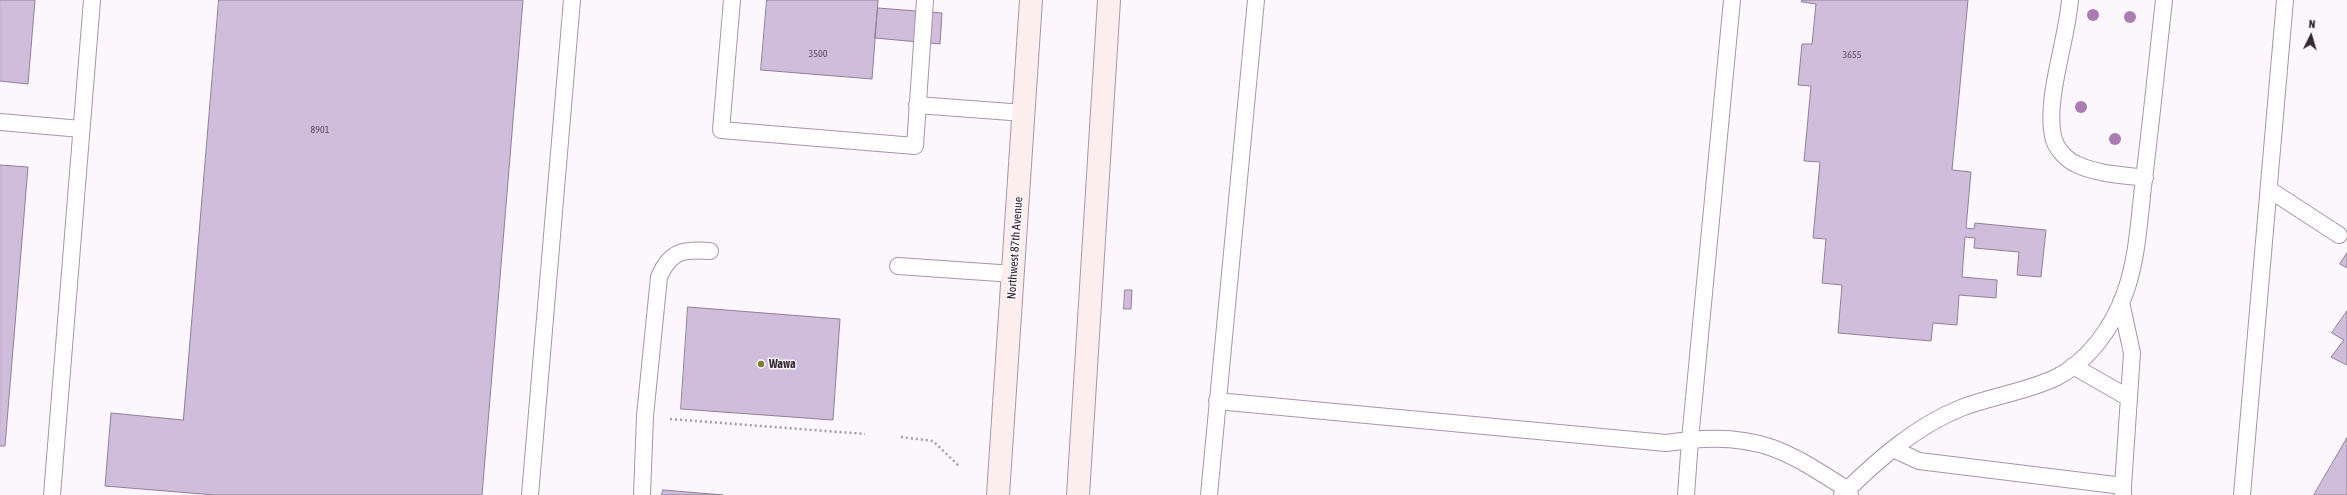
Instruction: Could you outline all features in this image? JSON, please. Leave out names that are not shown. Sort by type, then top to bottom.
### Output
[{"type":"main road","name":"Northwest 87th Avenue","points":[[998,495],[1014,274],[1031,0]]},
{"type":"main road","points":[[1078,495],[1109,0]]},
{"type":"lane","points":[[52,495],[92,0]]},
{"type":"lane","points":[[530,495],[572,0]]},
{"type":"lane","points":[[732,0],[721,130],[915,146],[925,0]]},
{"type":"lane","points":[[1209,495],[1256,0]]},
{"type":"lane","points":[[1686,495],[1732,0]]},
{"type":"lane","points":[[2070,0],[2052,105],[2053,136],[2057,147],[2075,164],[2108,173],[2144,178]]},
{"type":"lane","points":[[1217,401],[1666,443],[1720,437],[1749,441],[1782,450],[1799,458],[1845,494],[1893,449],[1918,431],[1950,413],[1984,400],[2040,384],[2073,366],[2099,341],[2121,302],[2134,256],[2164,0]]},
{"type":"lane","points":[[2242,495],[2270,190],[2285,0]]},
{"type":"lane","points":[[918,106],[1024,113]]},
{"type":"lane","points":[[0,122],[81,129]]},
{"type":"lane","points":[[2270,190],[2339,235]]},
{"type":"lane","points":[[642,495],[645,467],[645,416],[659,277],[665,264],[672,256],[682,252],[710,251]]},
{"type":"lane","points":[[898,266],[1014,274]]},
{"type":"lane","points":[[1893,449],[1919,461],[2123,491],[2132,353],[2121,302]]},
{"type":"lane","points":[[2073,366],[2129,398]]},
{"type":"path","points":[[680,420],[865,434]]},
{"type":"path","points":[[901,437],[933,441],[960,467]]},
{"type":"building","points":[[0,0],[35,0],[28,84],[0,81]]},
{"type":"building","points":[[219,0],[523,0],[482,495],[215,495],[105,486],[111,413],[183,420]]},
{"type":"building","points":[[767,0],[878,0],[872,79],[761,70]]},
{"type":"building","points":[[1802,0],[1968,0],[1952,170],[1971,172],[1966,228],[1974,229],[1975,223],[2046,230],[2041,277],[2017,275],[2019,252],[1974,248],[1975,238],[1965,237],[1962,277],[1997,280],[1996,298],[1959,295],[1957,325],[1933,323],[1931,341],[1838,333],[1842,285],[1822,283],[1826,239],[1813,238],[1820,162],[1804,161],[1811,86],[1798,85],[1802,44],[1812,44],[1816,4],[1802,2]]},
{"type":"building","points":[[878,8],[942,13],[940,44],[875,38]]},
{"type":"building","points":[[0,165],[28,167],[5,446],[0,446]]},
{"type":"building","points":[[2347,253],[2347,268],[2340,264]]},
{"type":"building","points":[[1125,290],[1132,290],[1131,309],[1124,309]]},
{"type":"building","name":"Wawa","points":[[688,307],[840,319],[833,420],[681,409]]},
{"type":"building","points":[[2347,311],[2347,365],[2331,357],[2344,340],[2332,333]]},
{"type":"building","points":[[2347,438],[2347,495],[2314,495]]},
{"type":"building","points":[[663,490],[723,495],[662,495]]},
{"type":"place","name":"Wawa","points":[[761,364]]}]
